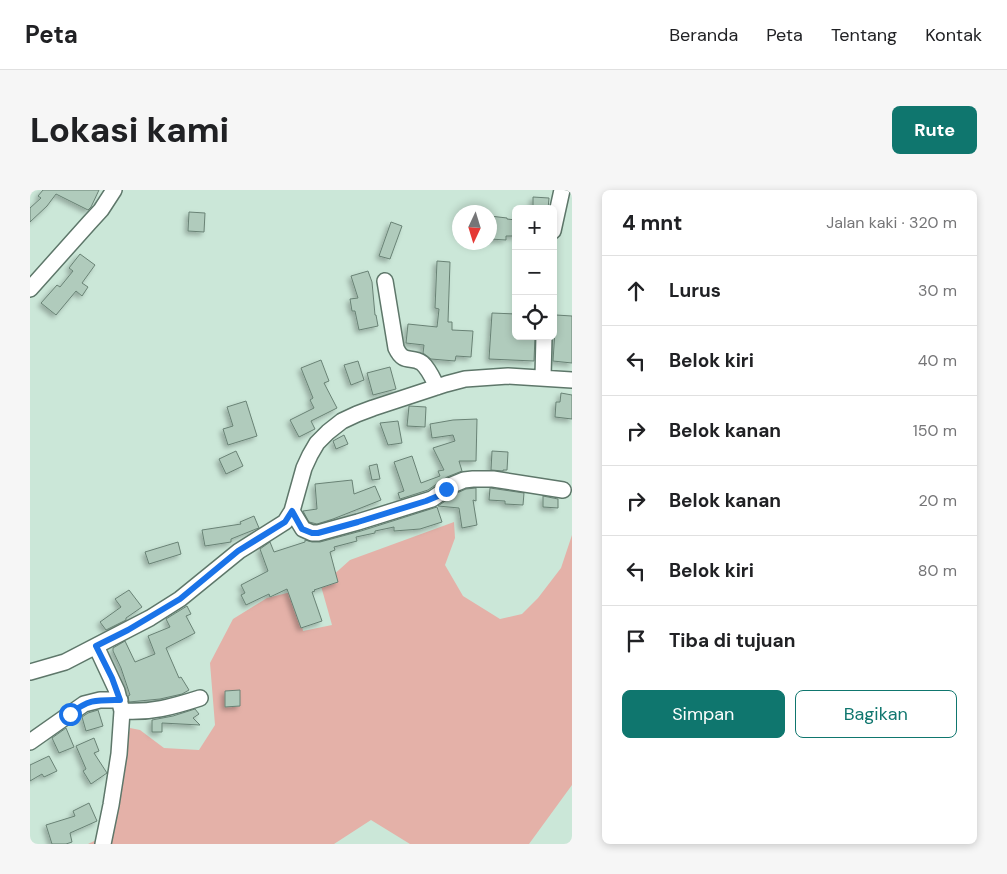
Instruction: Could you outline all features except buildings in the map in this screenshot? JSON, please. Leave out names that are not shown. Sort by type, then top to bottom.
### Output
[{"type":"street","points":[[30,289],[90,223],[114,190]]},
{"type":"street","points":[[557,213],[562,190]]},
{"type":"street","points":[[384,281],[396,348],[399,355],[405,359],[421,362],[437,387]]},
{"type":"street","points":[[543,377],[544,340]]},
{"type":"street","points":[[30,672],[65,662],[128,630],[180,599],[238,551],[285,522],[292,511],[304,468],[310,455],[317,443],[342,421],[356,414],[465,379],[508,376],[572,380]]},
{"type":"street","points":[[292,511],[302,529],[318,533],[435,498],[457,482],[473,479],[493,479],[563,490]]},
{"type":"street","points":[[96,646],[112,678],[121,706],[122,728],[111,805],[103,844]]},
{"type":"street","points":[[30,742],[84,704],[100,700],[136,712],[177,706],[200,698]]},
{"type":"shaded area","points":[[454,522],[455,538],[445,565],[463,596],[500,619],[522,614],[538,598],[561,568],[572,535],[572,785],[529,844],[410,844],[371,820],[334,844],[88,844],[113,832],[130,728],[140,730],[164,748],[199,750],[215,725],[210,663],[233,619],[267,598],[295,591],[303,631],[332,625],[321,586],[350,560]]},
{"type":"route","points":[[70,714],[88,702],[120,700],[112,678],[96,646],[128,630],[180,599],[238,551],[285,522],[292,511],[302,529],[318,533],[432,499],[446,489]]}]
